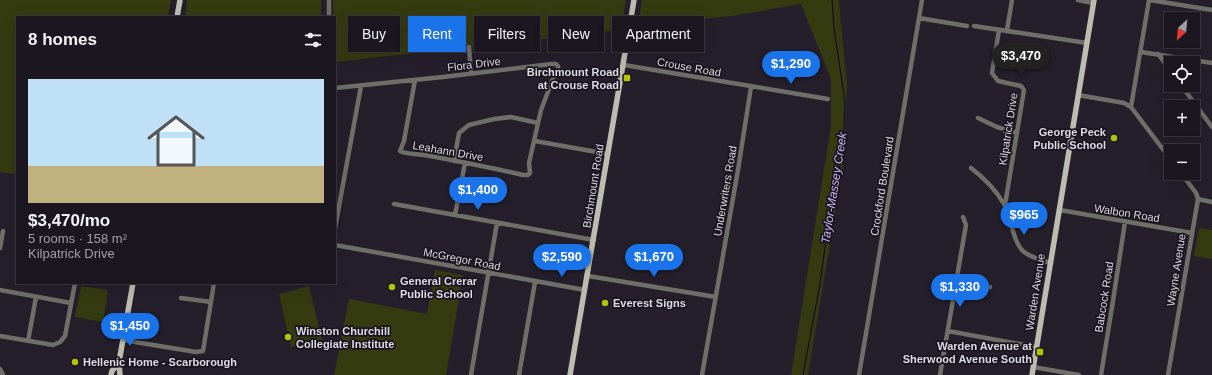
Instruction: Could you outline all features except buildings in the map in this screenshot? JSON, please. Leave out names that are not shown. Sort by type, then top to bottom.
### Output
[{"type":"main road","points":[[177,16],[180,0]]},
{"type":"main road","name":"Birchmount Road","points":[[570,375],[634,0]]},
{"type":"main road","name":"Warden Avenue","points":[[1032,375],[1094,1]]},
{"type":"main road","points":[[120,375],[119,362],[133,284]]},
{"type":"main road","points":[[111,375],[112,371],[119,362]]},
{"type":"street","points":[[329,0],[329,16]]},
{"type":"street","name":"Crockford Boulevard","points":[[859,375],[922,0]]},
{"type":"street","points":[[1008,30],[1012,0]]},
{"type":"street","points":[[1078,0],[1094,1]]},
{"type":"street","points":[[1131,107],[1150,0],[1212,10]]},
{"type":"street","points":[[919,18],[966,26]]},
{"type":"street","points":[[974,26],[1087,43]]},
{"type":"street","name":"Kilpatrick Drive","points":[[999,30],[992,73],[998,81],[1021,86],[1024,90],[1005,205]]},
{"type":"street","points":[[469,47],[471,73]]},
{"type":"street","points":[[1141,52],[1212,63]]},
{"type":"street","points":[[1158,54],[1164,62]]},
{"type":"street","name":"Flora Drive","points":[[336,88],[556,64],[558,66],[558,72],[554,76],[546,95],[535,140]]},
{"type":"street","name":"Crouse Road","points":[[624,65],[751,87]]},
{"type":"street","name":"Leahann Drive","points":[[415,80],[404,140],[400,150],[404,154],[412,153],[528,175],[530,171],[529,163],[535,140]]},
{"type":"street","points":[[336,223],[361,86]]},
{"type":"street","points":[[751,87],[828,99]]},
{"type":"street","name":"Underwriters Road","points":[[702,375],[751,87]]},
{"type":"street","points":[[1186,92],[1212,127]]},
{"type":"street","points":[[1078,95],[1124,103],[1131,107],[1164,151]]},
{"type":"street","points":[[454,161],[459,133],[469,125],[494,118],[511,118],[538,123]]},
{"type":"street","points":[[978,118],[997,127],[1017,132]]},
{"type":"street","points":[[535,140],[608,154]]},
{"type":"street","points":[[455,215],[465,163]]},
{"type":"street","points":[[971,168],[987,182],[1005,205],[1017,241],[1023,251],[1050,263]]},
{"type":"street","points":[[1186,180],[1196,193],[1198,199],[1212,202]]},
{"type":"street","name":"Wayne Avenue","points":[[1168,375],[1198,199]]},
{"type":"street","points":[[394,204],[594,240]]},
{"type":"street","name":"Walbon Road","points":[[1060,210],[1192,233]]},
{"type":"street","points":[[940,375],[966,225],[963,217]]},
{"type":"street","name":"Babcock Road","points":[[1101,375],[1124,222]]},
{"type":"street","points":[[471,375],[497,223]]},
{"type":"street","points":[[0,246],[3,232]]},
{"type":"street","name":"McGregor Road","points":[[336,244],[585,290]]},
{"type":"street","points":[[588,276],[716,297]]},
{"type":"street","points":[[956,281],[990,287]]},
{"type":"street","points":[[519,375],[536,282]]},
{"type":"street","points":[[0,336],[53,345],[60,342],[66,332],[75,284]]},
{"type":"street","points":[[123,340],[201,352],[204,345],[214,284]]},
{"type":"street","points":[[0,290],[71,303]]},
{"type":"street","points":[[28,341],[36,297]]},
{"type":"street","points":[[181,298],[211,302]]},
{"type":"street","points":[[948,331],[1036,347]]},
{"type":"street","points":[[1033,367],[1079,375]]},
{"type":"street","points":[[0,369],[3,375]]},
{"type":"green space","points":[[0,0],[171,0],[168,16],[16,16],[16,172],[12,174],[0,172]]},
{"type":"green space","points":[[187,0],[321,0],[321,16],[185,16]]},
{"type":"green space","points":[[333,0],[626,0],[623,16],[612,16],[612,31],[604,32],[604,16],[548,16],[548,38],[540,39],[540,16],[474,16],[474,46],[466,47],[466,16],[408,16],[408,52],[424,52],[336,62],[336,16],[333,16]]},
{"type":"green space","points":[[642,0],[839,0],[847,85],[843,166],[808,375],[791,375],[831,126],[831,79],[801,4],[732,16],[704,19],[704,16],[639,16]]},
{"type":"green space","points":[[1199,228],[1212,230],[1212,259],[1194,256]]},
{"type":"green space","points":[[435,270],[463,275],[446,375],[334,375],[349,299],[427,314]]},
{"type":"green space","points":[[81,286],[108,290],[103,322],[75,317]]},
{"type":"green space","points":[[309,286],[322,340],[291,347],[279,294]]},
{"type":"waterway","name":"Taylor-Massey Creek","points":[[803,375],[843,148],[845,102],[834,28],[832,0]]},
{"type":"place","name":"Birchmount Road at Crouse Road","points":[[627,78]]},
{"type":"place","name":"George Peck Public School","points":[[1114,138]]},
{"type":"place","name":"General Crerar Public School","points":[[392,287]]},
{"type":"place","name":"Everest Signs","points":[[605,303]]},
{"type":"place","name":"Winston Churchill Collegiate Institute","points":[[288,337]]},
{"type":"place","name":"Warden Avenue at Sherwood Avenue South","points":[[1040,352]]},
{"type":"place","name":"Hellenic Home - Scarborough","points":[[75,362]]}]
